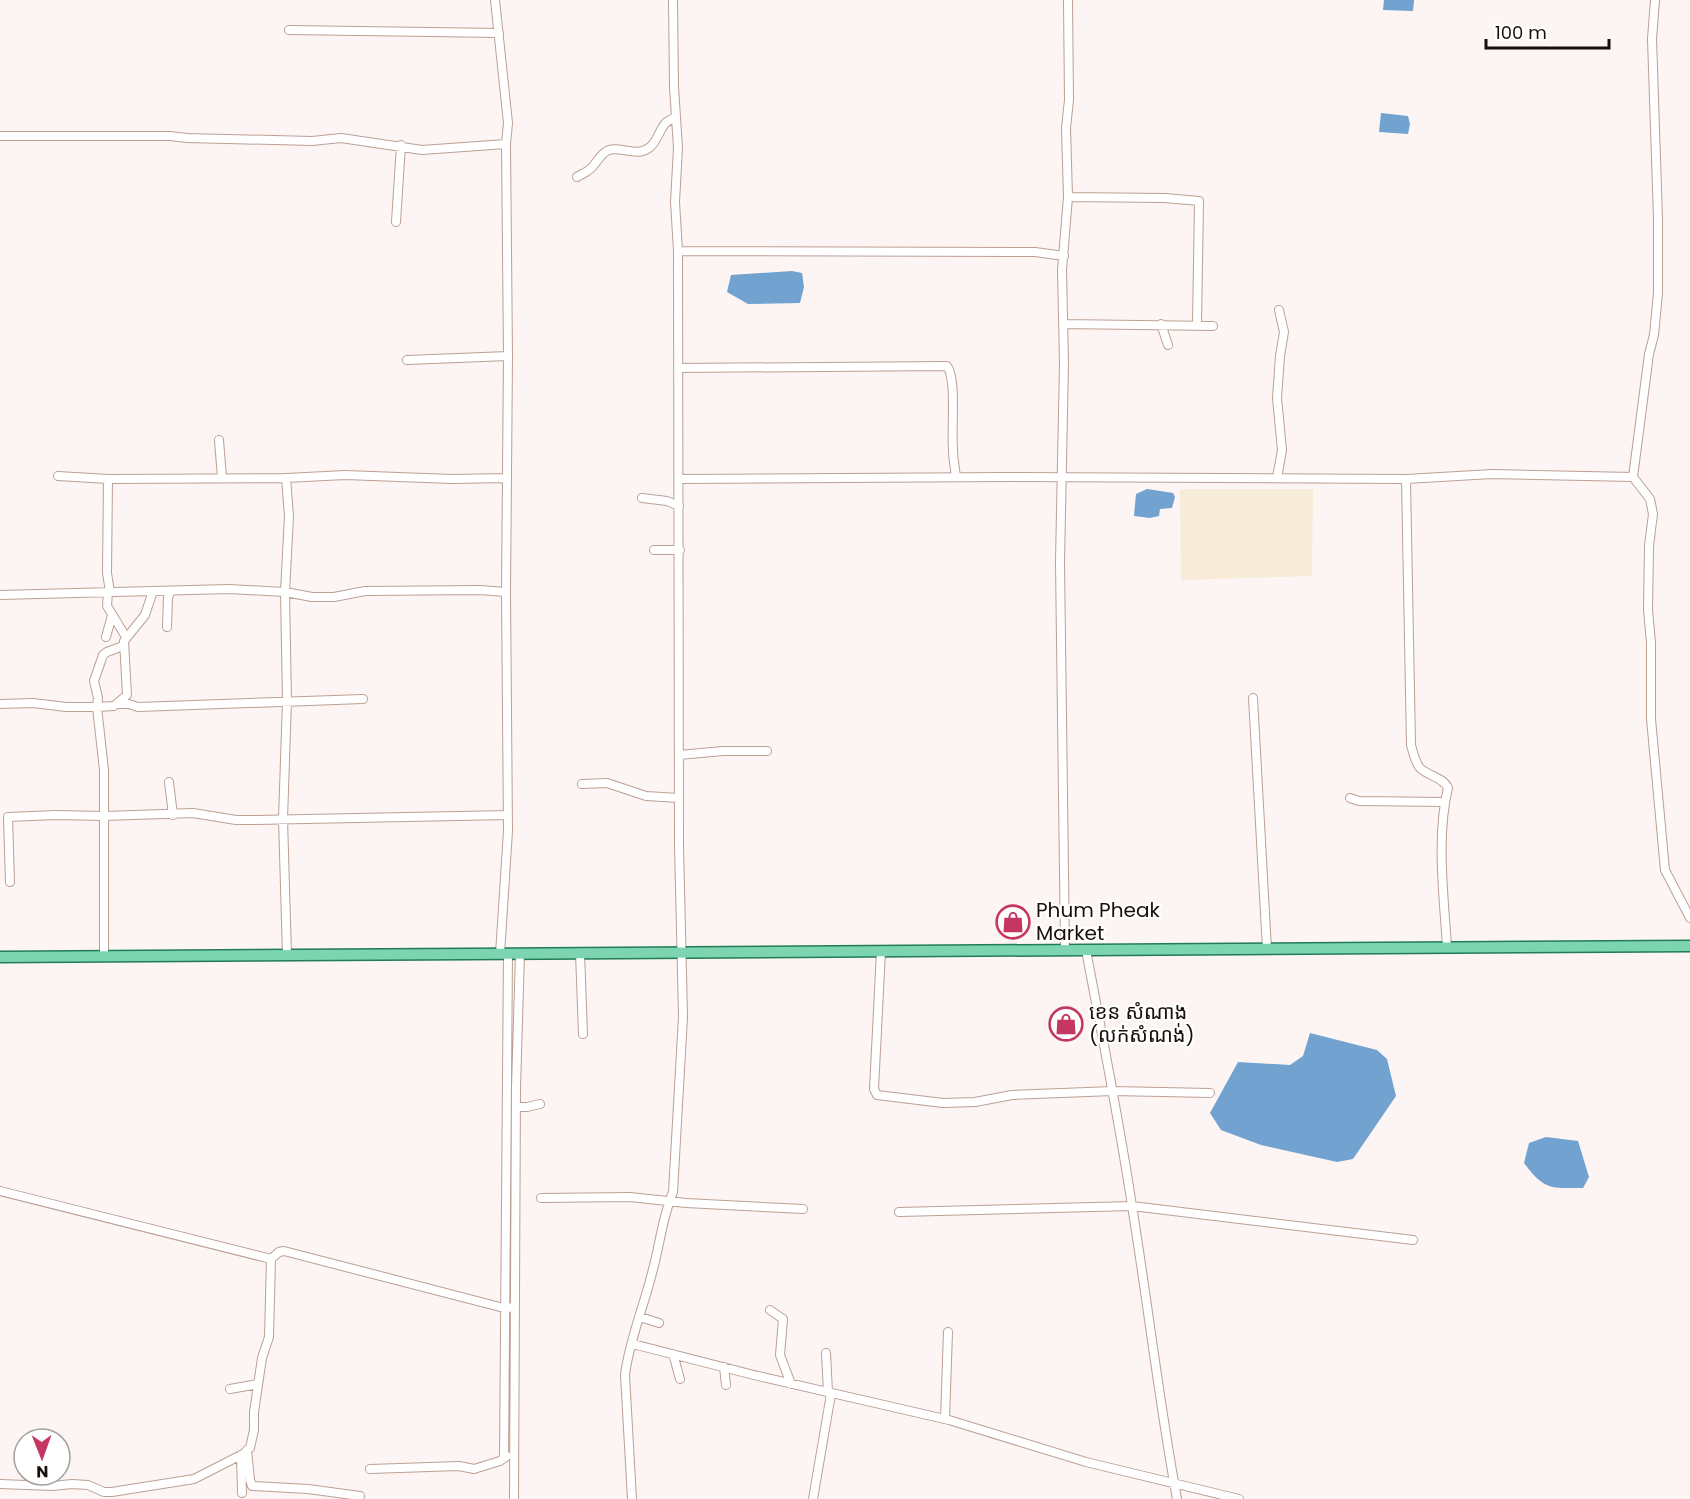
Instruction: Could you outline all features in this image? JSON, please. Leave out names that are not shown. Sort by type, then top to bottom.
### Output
[{"type":"main road","points":[[0,957],[1690,946]]},
{"type":"street","points":[[495,0],[508,123],[506,144],[508,815],[504,953],[509,1456],[514,1499]]},
{"type":"street","points":[[632,1499],[625,1387],[627,1360],[654,1268],[675,1178],[678,1078],[683,1017],[679,798],[678,251],[675,202],[678,148],[674,87],[673,0]]},
{"type":"street","points":[[1065,950],[1060,562],[1062,270],[1068,197],[1066,128],[1069,100],[1068,0]]},
{"type":"street","points":[[1655,0],[1652,39],[1658,293],[1633,477],[1650,499],[1653,514],[1649,546],[1648,610],[1651,643],[1651,719],[1665,870],[1690,918]]},
{"type":"street","points":[[289,30],[499,33]]},
{"type":"street","points":[[577,177],[589,170],[610,149],[645,151],[651,147],[664,122],[676,118]]},
{"type":"street","points":[[0,136],[170,136],[312,141],[341,138],[422,150],[506,144]]},
{"type":"street","points":[[396,222],[400,145]]},
{"type":"street","points":[[1068,197],[1165,198],[1198,201],[1197,326]]},
{"type":"street","points":[[678,251],[1035,252],[1064,256]]},
{"type":"street","points":[[1277,478],[1282,450],[1277,398],[1284,332],[1279,310]]},
{"type":"street","points":[[1063,324],[1213,326]]},
{"type":"street","points":[[1161,324],[1168,345]]},
{"type":"street","points":[[407,360],[508,356]]},
{"type":"street","points":[[678,368],[947,366],[952,387],[952,448],[956,477]]},
{"type":"street","points":[[219,440],[222,478]]},
{"type":"street","points":[[679,479],[1062,477],[1406,479],[1492,474],[1633,477]]},
{"type":"street","points":[[58,476],[108,479],[286,478],[345,475],[452,479],[507,478]]},
{"type":"street","points":[[286,478],[289,516],[285,592],[287,701],[284,819],[287,955]]},
{"type":"street","points":[[108,479],[107,573],[109,592],[107,606],[125,642],[127,668],[127,695],[118,704]]},
{"type":"street","points":[[1406,479],[1411,745],[1420,767],[1446,783],[1448,788],[1445,802],[1442,869],[1447,947]]},
{"type":"street","points":[[642,498],[667,501],[679,506]]},
{"type":"street","points":[[654,550],[680,550]]},
{"type":"street","points":[[0,595],[229,589],[285,592],[312,597],[334,597],[365,591],[480,590],[506,592]]},
{"type":"street","points":[[104,956],[104,770],[98,698],[94,681],[103,655],[125,642],[145,615],[153,591]]},
{"type":"street","points":[[166,627],[168,597],[171,591]]},
{"type":"street","points":[[106,637],[112,615]]},
{"type":"street","points":[[0,704],[33,703],[66,707],[107,707],[129,704],[138,707],[363,699]]},
{"type":"street","points":[[1252,699],[1267,948]]},
{"type":"street","points":[[679,755],[723,750],[767,751]]},
{"type":"street","points":[[169,782],[173,815]]},
{"type":"street","points":[[582,784],[607,783],[646,796],[679,798]]},
{"type":"street","points":[[1350,798],[1359,801],[1445,802]]},
{"type":"street","points":[[10,882],[4,817],[56,814],[104,816],[193,813],[236,820],[348,820],[417,816],[508,815]]},
{"type":"street","points":[[1086,950],[1113,1091],[1169,1457],[1178,1499]]},
{"type":"street","points":[[881,951],[874,1089],[877,1095],[957,1103],[1012,1095],[1113,1091],[1210,1093]]},
{"type":"street","points":[[580,953],[583,1034]]},
{"type":"street","points":[[509,1308],[520,954]]},
{"type":"street","points":[[516,1107],[540,1104]]},
{"type":"street","points":[[0,1191],[271,1259]]},
{"type":"street","points":[[541,1198],[630,1197],[803,1209]]},
{"type":"street","points":[[899,1212],[1132,1206],[1413,1240]]},
{"type":"street","points":[[0,1484],[88,1485],[104,1492],[112,1492],[152,1485],[176,1484],[195,1479],[244,1453],[252,1444],[262,1358],[269,1337],[271,1259],[279,1252],[284,1251],[509,1308]]},
{"type":"street","points":[[770,1310],[783,1319],[780,1354],[791,1384]]},
{"type":"street","points":[[640,1317],[659,1323]]},
{"type":"street","points":[[945,1419],[948,1332]]},
{"type":"street","points":[[633,1344],[830,1394],[945,1419],[1086,1462],[1239,1499]]},
{"type":"street","points":[[673,1353],[681,1379]]},
{"type":"street","points":[[813,1499],[830,1394],[826,1353]]},
{"type":"street","points":[[724,1367],[726,1385]]},
{"type":"street","points":[[230,1389],[258,1384]]},
{"type":"street","points":[[242,1493],[244,1453]]},
{"type":"street","points":[[244,1453],[252,1486],[308,1489],[360,1496]]},
{"type":"street","points":[[370,1469],[459,1466],[474,1469],[509,1456]]},
{"type":"shaded area","points":[[1180,489],[1313,489],[1312,576],[1181,580]]},
{"type":"water","points":[[1384,0],[1414,0],[1413,11],[1383,10]]},
{"type":"water","points":[[1381,113],[1408,116],[1410,124],[1408,134],[1379,132]]},
{"type":"water","points":[[792,271],[802,273],[804,287],[800,303],[748,304],[727,292],[731,275]]},
{"type":"water","points":[[1147,489],[1173,493],[1175,497],[1172,508],[1160,509],[1159,516],[1150,518],[1134,516],[1136,494]]},
{"type":"water","points":[[1310,1033],[1377,1050],[1387,1059],[1396,1096],[1353,1159],[1337,1162],[1261,1145],[1221,1130],[1210,1113],[1238,1062],[1290,1065],[1303,1056]]},
{"type":"water","points":[[1546,1137],[1578,1141],[1589,1177],[1583,1188],[1549,1186],[1538,1179],[1524,1163],[1529,1143]]},
{"type":"place","name":"Phum Pheak Market","points":[[1013,922]]},
{"type":"place","name":"ខេន សំណាង (លក់សំណង់)","points":[[1066,1024]]}]
